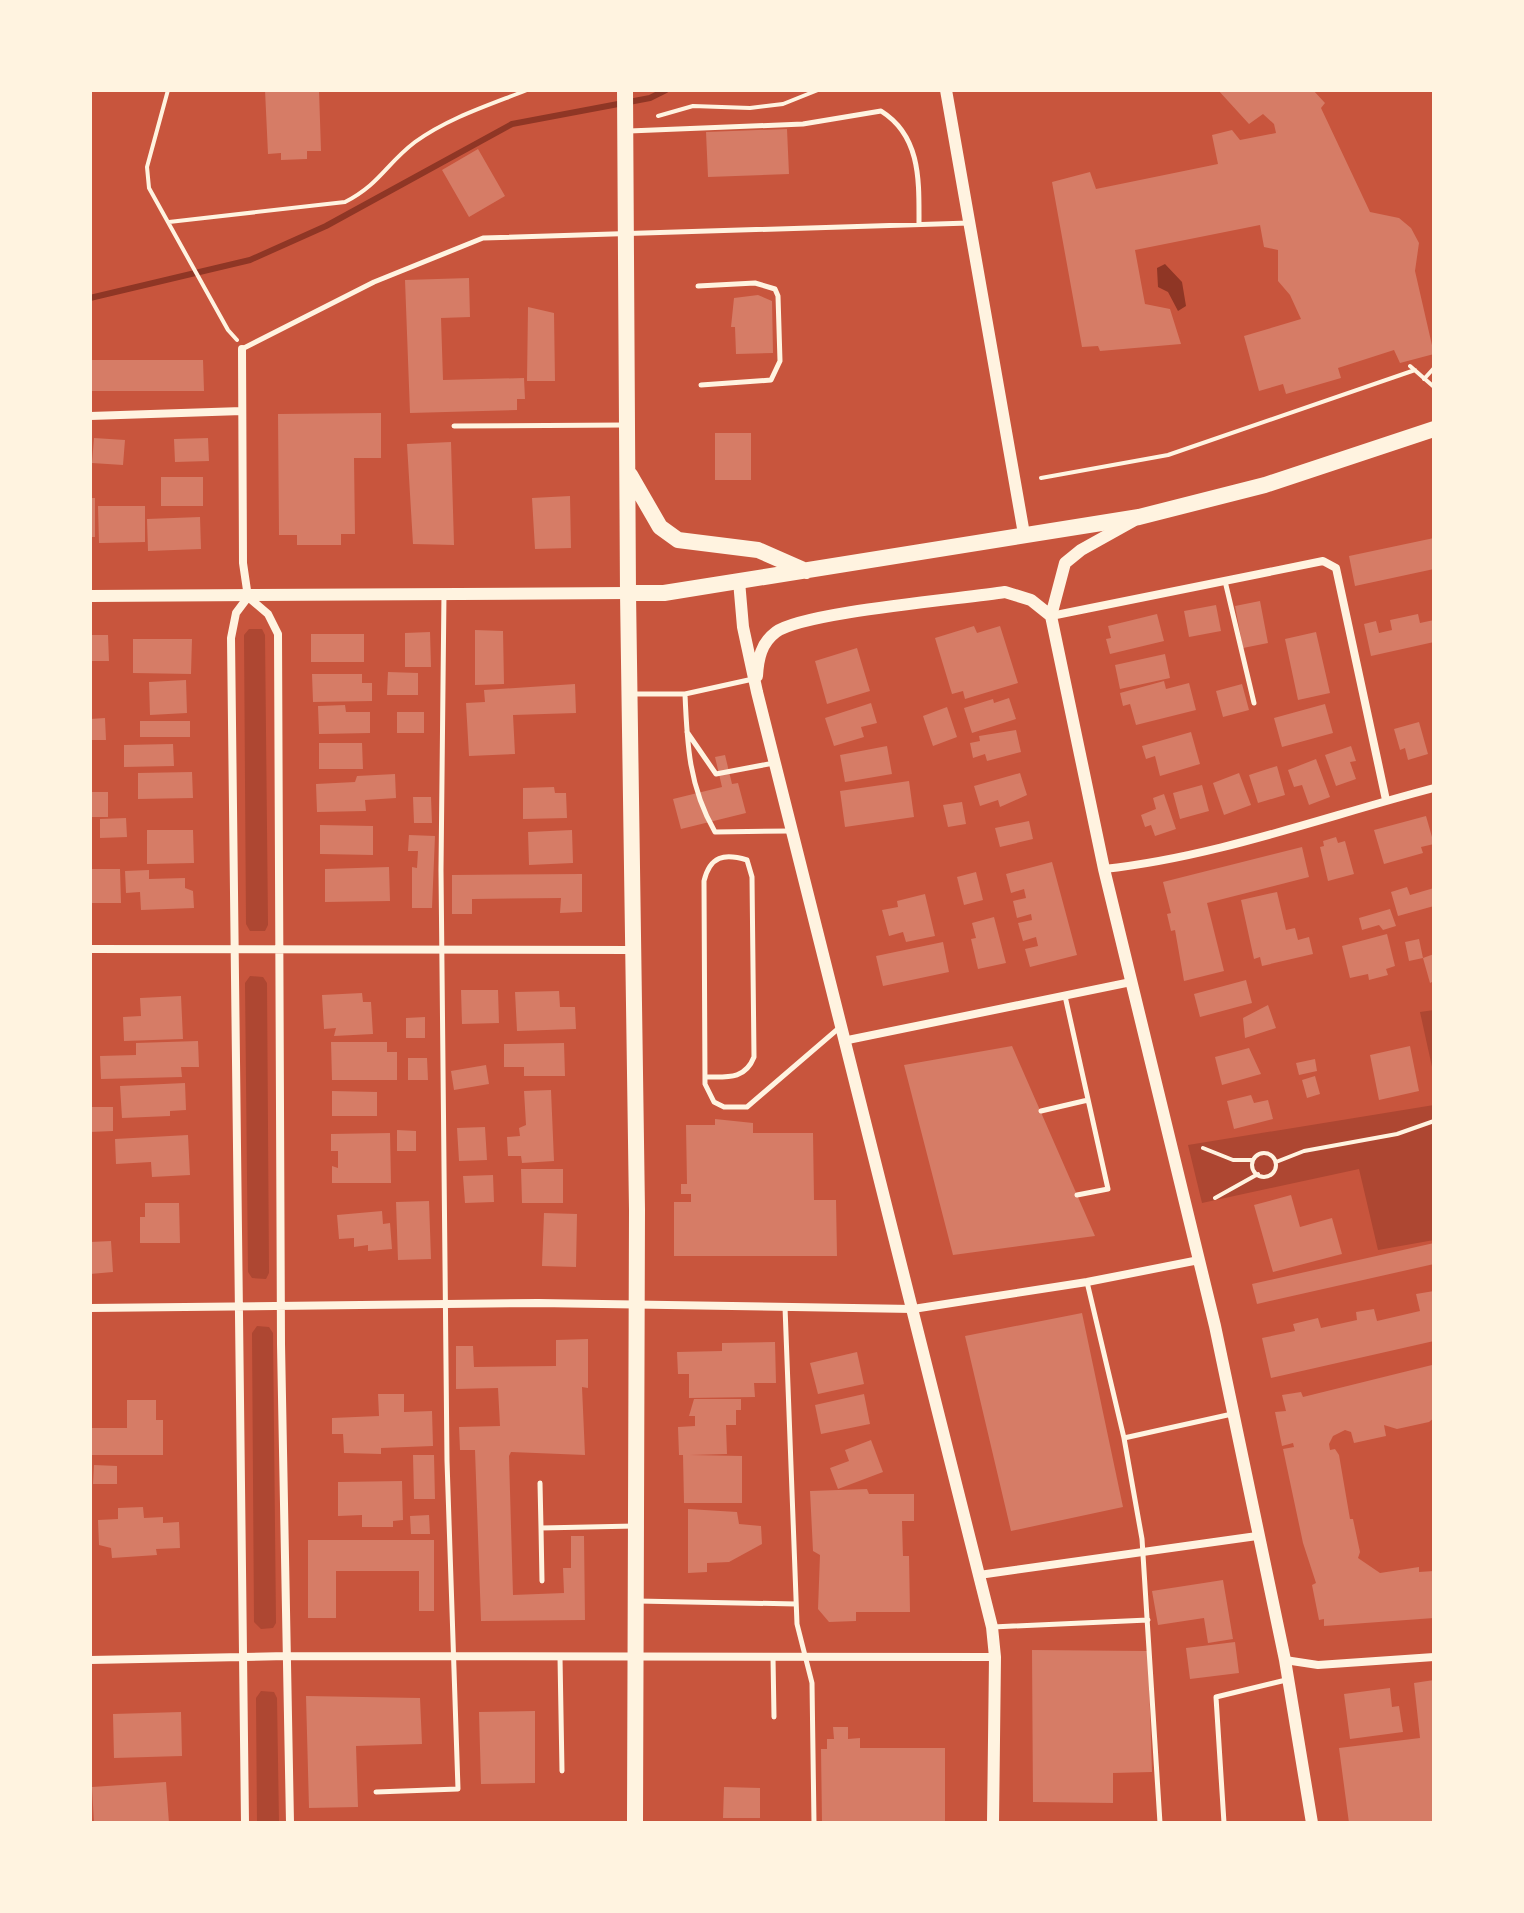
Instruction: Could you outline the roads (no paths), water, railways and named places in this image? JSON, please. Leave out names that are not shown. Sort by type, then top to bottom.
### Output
[{"type":"main road","points":[[625,90],[628,694],[637,1304],[635,1823]]},
{"type":"main road","points":[[628,593],[664,593],[808,572],[1139,517],[1265,485],[1427,431]]},
{"type":"main road","points":[[629,473],[660,527],[675,539],[687,544],[758,550],[808,572]]},
{"type":"street","points":[[946,90],[1024,534]]},
{"type":"street","points":[[242,349],[243,563],[248,597],[268,614],[278,634],[282,1306],[290,1823]]},
{"type":"street","points":[[90,416],[242,411]]},
{"type":"street","points":[[1139,517],[1081,550],[1065,563],[1051,616],[1104,869],[1233,1413],[1285,1660],[1312,1823]]},
{"type":"street","points":[[1051,616],[1323,561],[1336,568],[1386,800]]},
{"type":"street","points":[[739,581],[743,627],[755,685],[992,1627],[995,1657],[993,1823]]},
{"type":"street","points":[[755,685],[758,663],[767,641],[778,631],[802,621],[1005,592],[1031,600],[1051,616]]},
{"type":"street","points":[[90,596],[628,593]]},
{"type":"street","points":[[245,1823],[231,638],[236,613],[248,597]]},
{"type":"street","points":[[1104,869],[1136,866],[1434,788]]},
{"type":"street","points":[[90,949],[631,950]]},
{"type":"street","points":[[841,1035],[1131,982]]},
{"type":"street","points":[[90,1308],[637,1304],[913,1309],[1087,1282],[1199,1260]]},
{"type":"street","points":[[979,1575],[1257,1536]]},
{"type":"street","points":[[90,1660],[287,1656],[995,1657]]},
{"type":"street","points":[[1285,1660],[1318,1665],[1434,1657]]},
{"type":"lane","points":[[625,131],[803,124],[881,111],[903,127],[910,142],[918,168],[919,223]]},
{"type":"lane","points":[[242,349],[374,282],[483,238],[970,223]]},
{"type":"lane","points":[[698,286],[755,283],[775,289],[778,296],[780,361],[771,380],[701,385]]},
{"type":"lane","points":[[454,426],[629,425]]},
{"type":"lane","points":[[1225,581],[1254,703]]},
{"type":"lane","points":[[376,1792],[458,1789],[447,1461],[444,592]]},
{"type":"lane","points":[[628,694],[685,694],[755,685]]},
{"type":"lane","points":[[685,694],[695,794],[715,832],[791,831]]},
{"type":"lane","points":[[687,731],[716,774],[774,763]]},
{"type":"lane","points":[[705,1077],[737,1077],[749,1068],[754,1057],[752,877],[747,860],[729,854],[708,866],[704,881],[705,1077],[708,1094],[714,1102],[724,1107],[747,1107],[841,1035]]},
{"type":"lane","points":[[1065,995],[1108,1189],[1077,1195]]},
{"type":"lane","points":[[1041,1111],[1088,1100]]},
{"type":"lane","points":[[1087,1282],[1124,1438],[1144,1554],[1160,1823]]},
{"type":"lane","points":[[785,1307],[797,1624],[812,1683],[814,1823]]},
{"type":"lane","points":[[1124,1438],[1233,1413]]},
{"type":"lane","points":[[540,1483],[542,1581]]},
{"type":"lane","points":[[541,1528],[636,1526]]},
{"type":"lane","points":[[635,1601],[796,1604]]},
{"type":"lane","points":[[992,1627],[1148,1620]]},
{"type":"lane","points":[[560,1656],[562,1771]]},
{"type":"lane","points":[[773,1656],[774,1717]]},
{"type":"lane","points":[[1224,1823],[1216,1697],[1288,1680]]},
{"type":"waterway","points":[[90,298],[250,260],[326,226],[512,124],[650,98],[666,90]]}]
